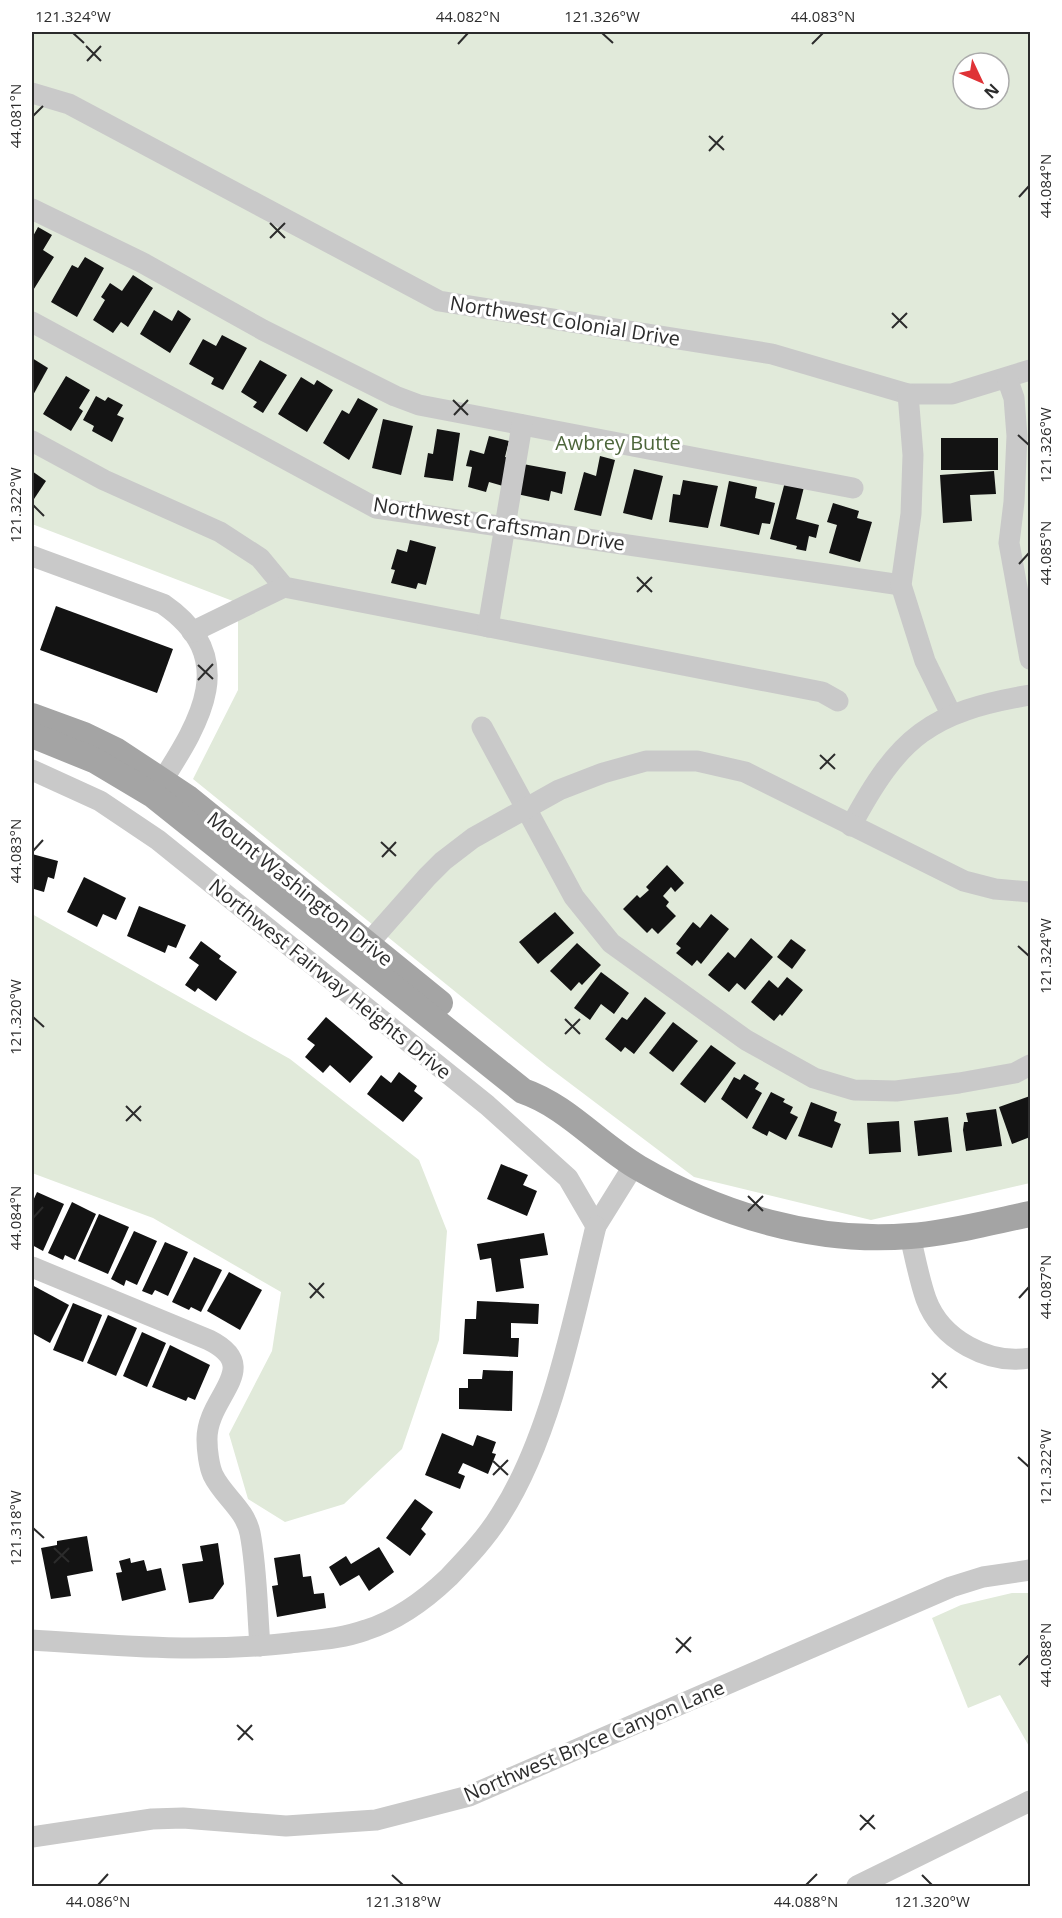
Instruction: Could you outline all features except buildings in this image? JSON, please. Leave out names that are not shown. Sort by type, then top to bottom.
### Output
[{"type":"main road","name":"Mount Washington Drive","points":[[32,716],[84,735],[117,751],[157,788],[362,951],[523,1091],[543,1098],[634,1165],[699,1200],[789,1227],[854,1237],[910,1236],[1030,1214]]},
{"type":"main road","name":"Mount Washington Drive","points":[[32,735],[157,788]]},
{"type":"street","name":"Northwest Colonial Drive","points":[[32,93],[79,109],[439,301],[772,354],[908,394],[952,394],[1030,370]]},
{"type":"street","points":[[32,209],[143,263],[263,330],[394,396],[419,405],[853,488]]},
{"type":"street","name":"Northwest Craftsman Drive","points":[[32,322],[376,508],[901,585]]},
{"type":"street","points":[[1007,378],[1014,398],[1017,436],[1014,502],[1009,543],[1030,658]]},
{"type":"street","points":[[908,394],[913,455],[912,514],[901,585],[925,661],[951,714]]},
{"type":"street","points":[[488,627],[522,425]]},
{"type":"street","points":[[32,441],[104,480],[220,532],[260,558],[284,587]]},
{"type":"street","points":[[32,556],[163,604],[177,614],[192,632],[206,662],[205,702],[195,727],[157,788]]},
{"type":"street","points":[[192,632],[284,587],[822,692],[838,701]]},
{"type":"street","points":[[851,826],[877,779],[916,735],[951,714],[992,702],[1030,695]]},
{"type":"street","points":[[482,727],[574,897],[611,943],[746,1040],[814,1078],[854,1089],[896,1091],[970,1081],[1015,1073],[1030,1065]]},
{"type":"street","points":[[362,951],[443,861],[473,838],[559,790],[646,760],[697,761],[745,772],[964,881],[994,889],[1030,892]]},
{"type":"street","name":"Northwest Fairway Heights Drive","points":[[32,770],[100,801],[158,840],[487,1105],[568,1178],[596,1226]]},
{"type":"street","points":[[32,1640],[208,1650],[260,1647],[342,1637],[392,1620],[436,1589],[485,1537],[502,1513],[523,1472],[548,1407],[570,1336],[596,1226],[634,1165]]},
{"type":"street","points":[[910,1236],[926,1301],[950,1334],[965,1345],[986,1354],[1013,1360],[1030,1358]]},
{"type":"street","points":[[32,1267],[209,1340],[224,1348],[234,1359],[234,1372],[211,1416],[207,1438],[213,1475],[241,1512],[250,1531],[260,1647]]},
{"type":"street","name":"Northwest Bryce Canyon Lane","points":[[32,1837],[152,1819],[183,1818],[286,1826],[376,1820],[469,1796],[951,1587],[983,1576],[1030,1570]]},
{"type":"street","points":[[857,1887],[1030,1801]]},
{"type":"green space","name":"Awbrey Butte","points":[[32,32],[1030,32],[1030,1183],[871,1220],[694,1177],[547,1066],[193,779],[238,690],[238,603],[32,524]]},
{"type":"green space","points":[[32,914],[290,1059],[419,1160],[447,1231],[439,1340],[402,1449],[344,1504],[285,1522],[248,1499],[229,1434],[272,1351],[281,1292],[153,1218],[32,1173]]},
{"type":"green space","points":[[1012,1593],[1030,1593],[1030,1748],[1000,1695],[968,1708],[932,1618],[961,1605]]}]
